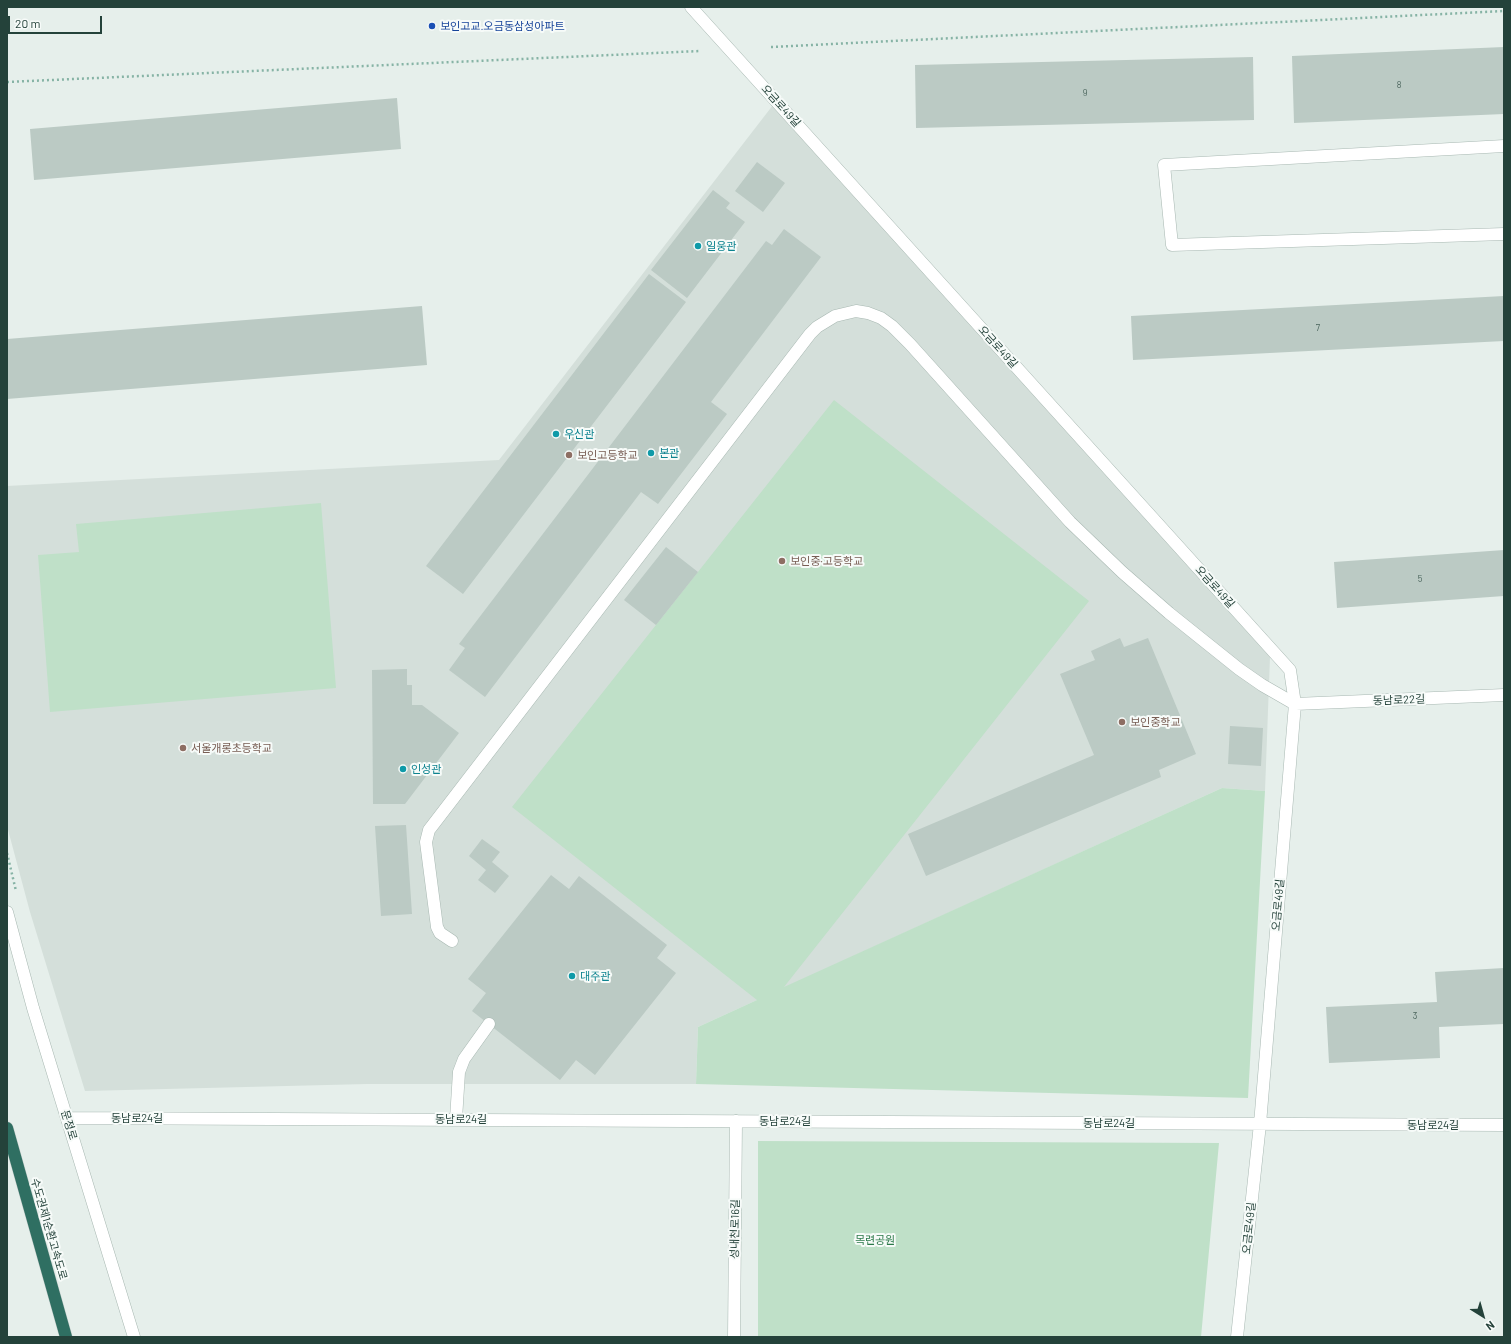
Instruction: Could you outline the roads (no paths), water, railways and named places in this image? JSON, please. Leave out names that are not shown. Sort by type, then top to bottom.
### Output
[{"type":"highway","name":"수도권제1순환고속도로","points":[[7,1128],[66,1337]]},
{"type":"street","name":"오금로49길","points":[[691,7],[1290,670],[1295,704],[1260,1124],[1237,1337]]},
{"type":"street","points":[[1504,146],[1164,164],[1172,245],[1504,234]]},
{"type":"street","points":[[452,941],[440,933],[437,927],[426,842],[429,830],[810,334],[818,326],[835,316],[856,311],[868,313],[881,318],[892,326],[910,344],[1070,522],[1122,572],[1169,613],[1239,669],[1262,685],[1295,704]]},
{"type":"street","name":"동남로22길","points":[[1295,704],[1504,695]]},
{"type":"street","name":"문정로","points":[[7,912],[33,1008],[134,1337]]},
{"type":"street","points":[[456,1119],[459,1072],[464,1059],[489,1024]]},
{"type":"street","name":"동남로24길","points":[[67,1118],[1504,1125]]},
{"type":"street","name":"성내천로16길","points":[[734,1337],[736,1121]]},
{"type":"place","name":"보인고교.오금동삼성아파트","points":[[432,26]]},
{"type":"place","name":"일웅관","points":[[698,246]]},
{"type":"place","name":"우신관","points":[[556,434]]},
{"type":"place","name":"본관","points":[[651,453]]},
{"type":"place","name":"보인고등학교","points":[[569,455]]},
{"type":"place","name":"보인중·고등학교","points":[[782,561]]},
{"type":"place","name":"보인중학교","points":[[1122,722]]},
{"type":"place","name":"서울개롱초등학교","points":[[183,748]]},
{"type":"place","name":"인성관","points":[[403,769]]},
{"type":"place","name":"대주관","points":[[572,976]]},
{"type":"park label","name":"목련공원","points":[[875,1240]]}]
